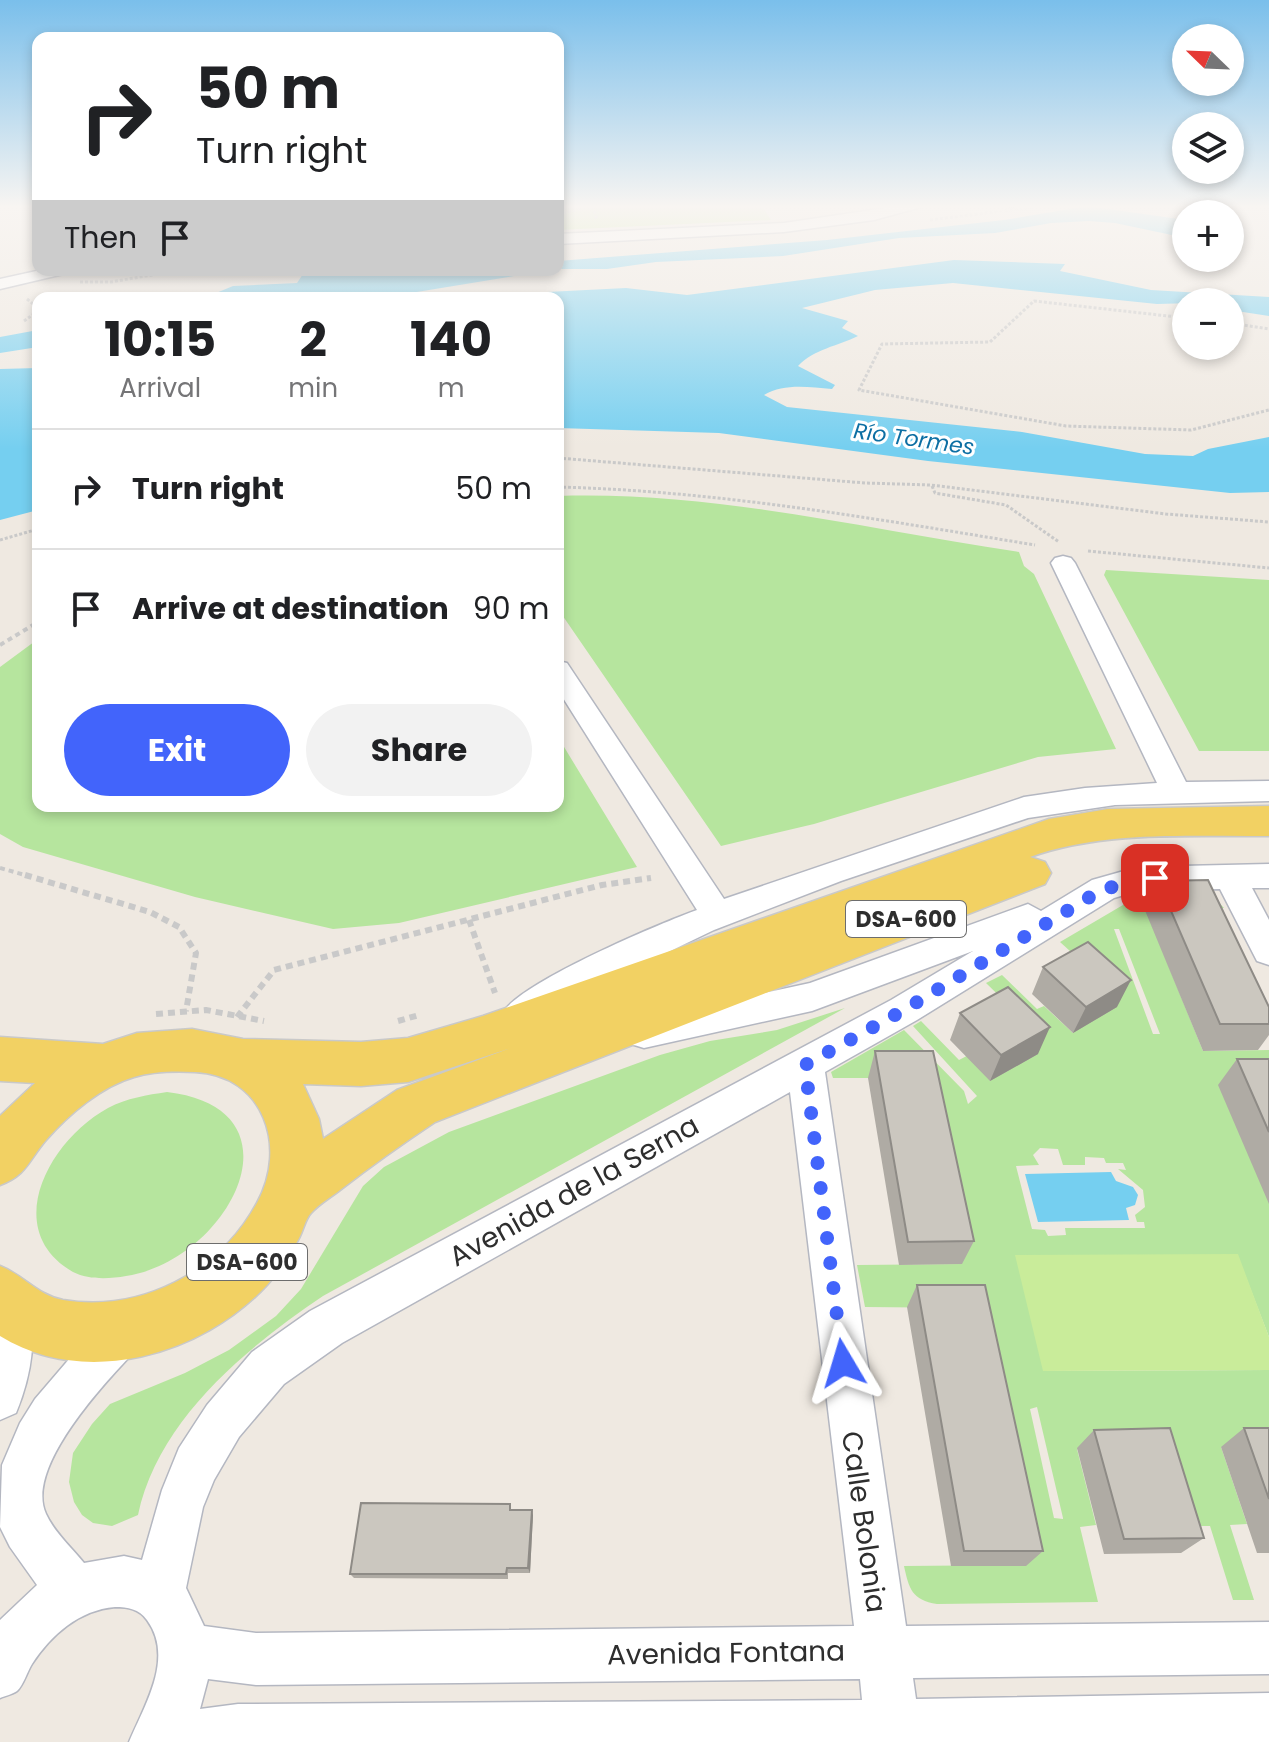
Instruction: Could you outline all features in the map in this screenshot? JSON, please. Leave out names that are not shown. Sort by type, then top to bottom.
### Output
[{"type":"main road","name":"DSA-600","points":[[0,1160],[14,1135],[56,1095],[107,1066],[155,1052],[201,1050],[239,1039],[361,1064],[408,1060],[490,1014],[1049,834],[1108,824],[1269,821]]},
{"type":"main road","name":"Avenida de la Serna","points":[[291,1195],[360,1142],[416,1106],[1072,857],[1133,847],[1260,872]]},
{"type":"main road","name":"DSA-600","points":[[5,1302],[59,1332],[122,1332],[178,1314],[228,1282],[267,1241],[291,1195],[299,1160],[297,1127],[286,1100],[239,1039]]},
{"type":"main road","name":"DSA-600","points":[[0,1059],[107,1066]]},
{"type":"street","points":[[1070,552],[1176,792]]},
{"type":"street","points":[[564,678],[716,913]]},
{"type":"street","points":[[490,1014],[569,983],[716,913],[1024,808],[1106,794],[1269,791]]},
{"type":"street","points":[[1260,872],[1269,952]]},
{"type":"street","name":"Avenida de la Serna","points":[[555,1052],[812,997],[1103,889],[1138,879],[1260,872]]},
{"type":"street","name":"Avenida de la Serna","points":[[159,1594],[179,1507],[196,1465],[223,1421],[268,1368],[340,1320],[904,1010],[1103,889]]},
{"type":"street","name":"Calle Bolonia","points":[[805,1065],[894,1734]]},
{"type":"street","points":[[0,1397],[8,1374],[5,1302]]},
{"type":"street","points":[[73,1590],[19,1518],[21,1479],[47,1420],[76,1379],[122,1332]]},
{"type":"street","points":[[1,1664],[22,1633],[46,1608],[73,1590],[105,1580],[135,1581],[159,1594],[176,1618],[184,1650],[173,1711],[157,1742]]},
{"type":"street","name":"Avenida Fontana","points":[[184,1650],[256,1659],[1269,1648]]},
{"type":"street","points":[[157,1742],[238,1731],[894,1734],[1269,1720]]},
{"type":"path","points":[[25,294],[32,303]]},
{"type":"path","points":[[1172,316],[1034,301],[990,342],[882,344],[859,390],[1066,426],[1191,430],[1269,410]]},
{"type":"path","points":[[24,321],[32,315]]},
{"type":"path","points":[[1244,325],[1269,329]]},
{"type":"path","points":[[564,458],[850,482],[931,485],[1108,507],[1269,522]]},
{"type":"path","points":[[931,485],[935,493],[1006,505],[1070,552],[1269,568]]},
{"type":"path","points":[[564,487],[696,492],[756,499],[1035,545]]},
{"type":"path","points":[[0,540],[32,531]]},
{"type":"path","points":[[0,645],[32,626]]},
{"type":"path","points":[[0,868],[150,912],[179,927],[196,953],[186,1011]]},
{"type":"path","points":[[239,1039],[274,970],[602,885],[651,878]]},
{"type":"path","points":[[469,920],[490,1014]]},
{"type":"green space","points":[[564,496],[674,499],[732,505],[1019,552],[1024,566],[1034,574],[1116,749],[1038,757],[814,824],[721,846],[564,618]]},
{"type":"green space","points":[[1106,570],[1269,580],[1269,751],[1199,751],[1104,575]]},
{"type":"green space","points":[[32,643],[32,812],[564,812],[564,747],[637,867],[399,923],[333,929],[195,897],[23,847],[0,834],[0,667]]},
{"type":"green space","points":[[1152,892],[1210,893],[1224,908],[1145,908],[1203,1051],[1269,1050],[1269,1337],[1237,1254],[1044,1371],[1269,1370],[1269,1446],[1221,1447],[1247,1524],[1230,1525],[1254,1600],[1233,1600],[1210,1526],[1173,1526],[1077,1449],[1096,1525],[1080,1527],[1098,1602],[937,1604],[922,1600],[913,1592],[904,1566],[1026,1565],[973,1308],[865,1307],[857,1265],[962,1264],[924,1078],[833,1078],[831,1072],[904,1030],[964,1091],[968,1104],[977,1096],[913,1026],[921,1021],[959,1060],[1028,1024],[986,983],[1002,975],[1037,1009],[1044,1006],[1073,1033],[1103,981],[1060,942],[1140,895]],"holes":[[[1114,929],[1119,929],[1160,1034],[1153,1034]],[[1040,1148],[1058,1149],[1063,1165],[1085,1165],[1085,1157],[1104,1158],[1106,1163],[1123,1163],[1126,1170],[1118,1169],[1143,1190],[1145,1207],[1135,1215],[1137,1222],[1144,1222],[1145,1228],[1065,1228],[1066,1235],[1048,1236],[1045,1230],[1032,1229],[1016,1166],[1039,1165],[1033,1155]],[[1037,1407],[1063,1519],[1054,1518],[1030,1409]]]},
{"type":"green space","points":[[845,1008],[323,1296],[264,1339],[209,1389],[165,1448],[149,1480],[138,1515],[112,1526],[93,1523],[82,1515],[74,1502],[69,1482],[73,1453],[92,1424],[110,1404],[185,1373],[229,1350],[276,1316],[301,1289],[363,1186],[384,1167],[449,1132],[660,1055],[710,1041],[777,1030]]},
{"type":"green space","points":[[167,1092],[210,1104],[235,1126],[243,1154],[238,1185],[221,1216],[195,1243],[163,1264],[113,1278],[92,1278],[73,1272],[51,1254],[39,1233],[36,1210],[41,1186],[52,1163],[67,1141],[108,1108],[130,1099]]},
{"type":"green space","points":[[1238,1254],[1269,1337],[1269,1370],[1043,1371],[1015,1255]]},
{"type":"water","points":[[230,287],[445,287],[417,292],[218,292]]},
{"type":"water","name":"Río Tormes","points":[[746,287],[905,287],[875,290],[802,308],[848,321],[842,328],[858,336],[819,352],[798,366],[835,385],[832,389],[788,387],[764,395],[787,407],[1022,432],[1145,454],[1193,456],[1208,449],[1269,437],[1269,492],[1230,493],[928,461],[719,433],[564,428],[564,292],[547,292],[626,288],[687,295]]},
{"type":"water","points":[[995,287],[1138,287],[1172,291],[1172,304]]},
{"type":"water","points":[[1244,296],[1269,297],[1269,316],[1244,312]]},
{"type":"water","points":[[32,331],[32,348],[0,353],[0,337]]},
{"type":"water","points":[[32,368],[32,512],[0,520],[0,369]]},
{"type":"water","points":[[1111,1172],[1116,1181],[1133,1187],[1138,1195],[1135,1205],[1126,1208],[1129,1220],[1038,1222],[1025,1174]]},
{"type":"building","points":[[1208,880],[1269,1007],[1269,1024],[1220,1024],[1158,881]]},
{"type":"building","points":[[1088,942],[1131,980],[1086,1007],[1043,967]]},
{"type":"building","points":[[1008,987],[1050,1027],[1001,1055],[960,1013]]},
{"type":"building","points":[[875,1051],[933,1051],[974,1241],[908,1242]]},
{"type":"building","points":[[1237,1059],[1269,1059],[1269,1132]]},
{"type":"building","points":[[917,1285],[985,1285],[1043,1551],[964,1551]]},
{"type":"building","points":[[1170,1428],[1204,1538],[1124,1539],[1094,1430]]},
{"type":"building","points":[[1244,1428],[1269,1428],[1269,1499]]},
{"type":"building","points":[[361,1503],[510,1504],[510,1510],[532,1510],[528,1568],[507,1568],[506,1574],[350,1574]]},
{"type":"route","points":[[843,1363],[805,1065],[904,1010],[1103,889],[1138,879],[1155,878]]}]
